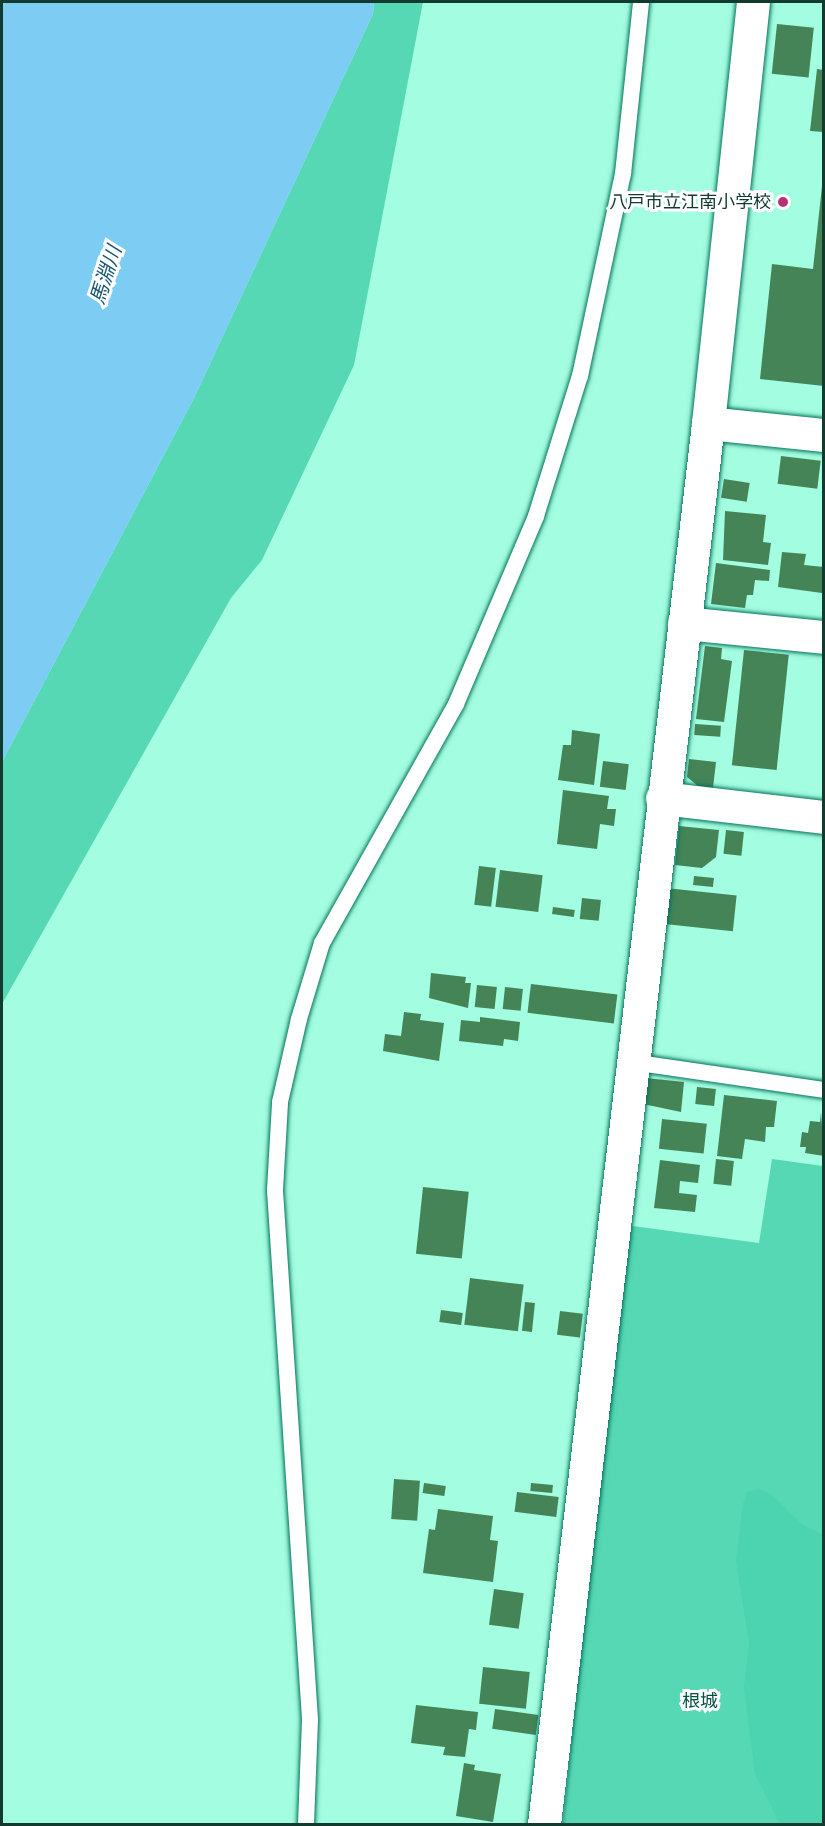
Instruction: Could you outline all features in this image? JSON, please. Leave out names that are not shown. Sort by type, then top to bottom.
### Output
[{"type":"street","points":[[544,1824],[662,798],[708,423],[753,2]]},
{"type":"street","points":[[708,423],[824,435]]},
{"type":"street","points":[[684,623],[824,637]]},
{"type":"street","points":[[662,798],[824,817]]},
{"type":"lane","points":[[306,1824],[310,1719],[274,1190],[280,1102],[298,1019],[322,943],[456,704],[536,516],[580,376],[623,174],[641,2]]},
{"type":"lane","points":[[632,1062],[824,1090]]},
{"type":"green space","points":[[374,2],[423,2],[354,365],[262,560],[231,598],[2,1004],[2,762],[194,398],[373,14]]},
{"type":"green space","name":"根城","points":[[772,1159],[823,1166],[823,1824],[563,1824],[625,1225],[759,1243]]},
{"type":"green space","points":[[758,1489],[771,1494],[803,1525],[823,1535],[823,1824],[780,1824],[755,1774],[744,1688],[749,1643],[736,1561],[743,1504],[747,1492]]},
{"type":"water","name":"馬淵川","points":[[2,2],[374,2],[373,14],[194,398],[2,762]]},
{"type":"building","points":[[777,24],[814,28],[809,78],[772,74]]},
{"type":"building","points":[[817,69],[824,70],[824,132],[810,131]]},
{"type":"building","points":[[822,186],[824,386],[760,379],[772,264],[813,269]]},
{"type":"building","points":[[781,456],[821,461],[817,489],[778,484]]},
{"type":"building","points":[[724,479],[750,483],[747,502],[721,498]]},
{"type":"building","points":[[725,511],[766,515],[763,542],[771,543],[768,565],[723,560]]},
{"type":"building","points":[[782,552],[806,554],[804,565],[824,567],[822,593],[778,587]]},
{"type":"building","points":[[716,563],[770,570],[769,581],[755,580],[753,595],[747,595],[745,608],[711,604]]},
{"type":"building","points":[[705,646],[722,648],[721,659],[732,661],[724,722],[696,719]]},
{"type":"building","points":[[744,650],[789,655],[777,770],[732,765]]},
{"type":"building","points":[[695,724],[721,726],[720,737],[694,735]]},
{"type":"building","points":[[572,730],[600,734],[594,785],[558,780],[563,745],[571,745]]},
{"type":"building","points":[[689,759],[716,762],[713,788],[698,786],[687,777]]},
{"type":"building","points":[[603,761],[629,764],[626,790],[600,787]]},
{"type":"building","points":[[563,790],[609,796],[607,809],[616,809],[614,826],[600,824],[597,849],[557,844]]},
{"type":"building","points":[[679,826],[719,830],[716,857],[702,868],[675,865]]},
{"type":"building","points":[[726,830],[744,832],[741,856],[723,854]]},
{"type":"building","points":[[479,866],[496,868],[491,907],[474,905]]},
{"type":"building","points":[[500,870],[543,875],[538,912],[495,907]]},
{"type":"building","points":[[694,876],[714,878],[713,887],[693,885]]},
{"type":"building","points":[[666,888],[737,895],[733,931],[662,924]]},
{"type":"building","points":[[582,898],[601,900],[599,921],[580,919]]},
{"type":"building","points":[[553,907],[575,910],[574,917],[552,914]]},
{"type":"building","points":[[431,973],[466,977],[465,983],[471,983],[468,1008],[429,998]]},
{"type":"building","points":[[531,984],[617,995],[614,1023],[527,1013]]},
{"type":"building","points":[[477,985],[497,987],[495,1009],[475,1007]]},
{"type":"building","points":[[505,987],[523,989],[521,1011],[503,1009]]},
{"type":"building","points":[[404,1012],[421,1014],[420,1020],[444,1023],[439,1061],[383,1051],[385,1034],[401,1036]]},
{"type":"building","points":[[480,1017],[520,1022],[518,1041],[504,1039],[503,1046],[459,1041],[461,1020],[480,1022]]},
{"type":"building","points":[[646,1078],[684,1082],[681,1112],[643,1104]]},
{"type":"building","points":[[697,1087],[716,1089],[714,1106],[695,1104]]},
{"type":"building","points":[[724,1095],[777,1101],[774,1127],[766,1127],[765,1142],[745,1139],[742,1159],[717,1156]]},
{"type":"building","points":[[821,1112],[824,1156],[805,1153],[806,1147],[800,1147],[802,1132],[808,1133],[810,1121],[820,1122]]},
{"type":"building","points":[[662,1119],[707,1124],[704,1154],[659,1149]]},
{"type":"building","points":[[716,1159],[734,1161],[731,1186],[713,1184]]},
{"type":"building","points":[[660,1160],[700,1165],[698,1183],[680,1181],[679,1193],[697,1195],[695,1212],[654,1208]]},
{"type":"building","points":[[423,1187],[469,1192],[462,1258],[416,1254]]},
{"type":"building","points":[[470,1278],[524,1285],[518,1331],[464,1325]]},
{"type":"building","points":[[525,1302],[535,1303],[532,1332],[522,1331]]},
{"type":"building","points":[[441,1310],[463,1313],[461,1325],[439,1322]]},
{"type":"building","points":[[560,1311],[583,1314],[580,1338],[557,1335]]},
{"type":"building","points":[[394,1479],[420,1481],[417,1521],[391,1519]]},
{"type":"building","points":[[424,1483],[446,1486],[444,1496],[423,1493]]},
{"type":"building","points":[[531,1483],[553,1485],[552,1493],[530,1491]]},
{"type":"building","points":[[517,1492],[559,1497],[556,1517],[515,1512]]},
{"type":"building","points":[[438,1509],[493,1516],[490,1540],[498,1541],[493,1582],[423,1573],[429,1529],[435,1530]]},
{"type":"building","points":[[494,1589],[524,1593],[519,1629],[489,1625]]},
{"type":"building","points":[[483,1667],[530,1672],[526,1709],[479,1704]]},
{"type":"building","points":[[416,1705],[478,1712],[476,1730],[469,1729],[465,1757],[443,1755],[445,1747],[411,1743]]},
{"type":"building","points":[[495,1709],[539,1715],[536,1735],[492,1729]]},
{"type":"building","points":[[464,1763],[475,1765],[474,1770],[501,1774],[493,1822],[456,1816]]},
{"type":"place","name":"八戸市立江南小学校","points":[[783,202]]}]
